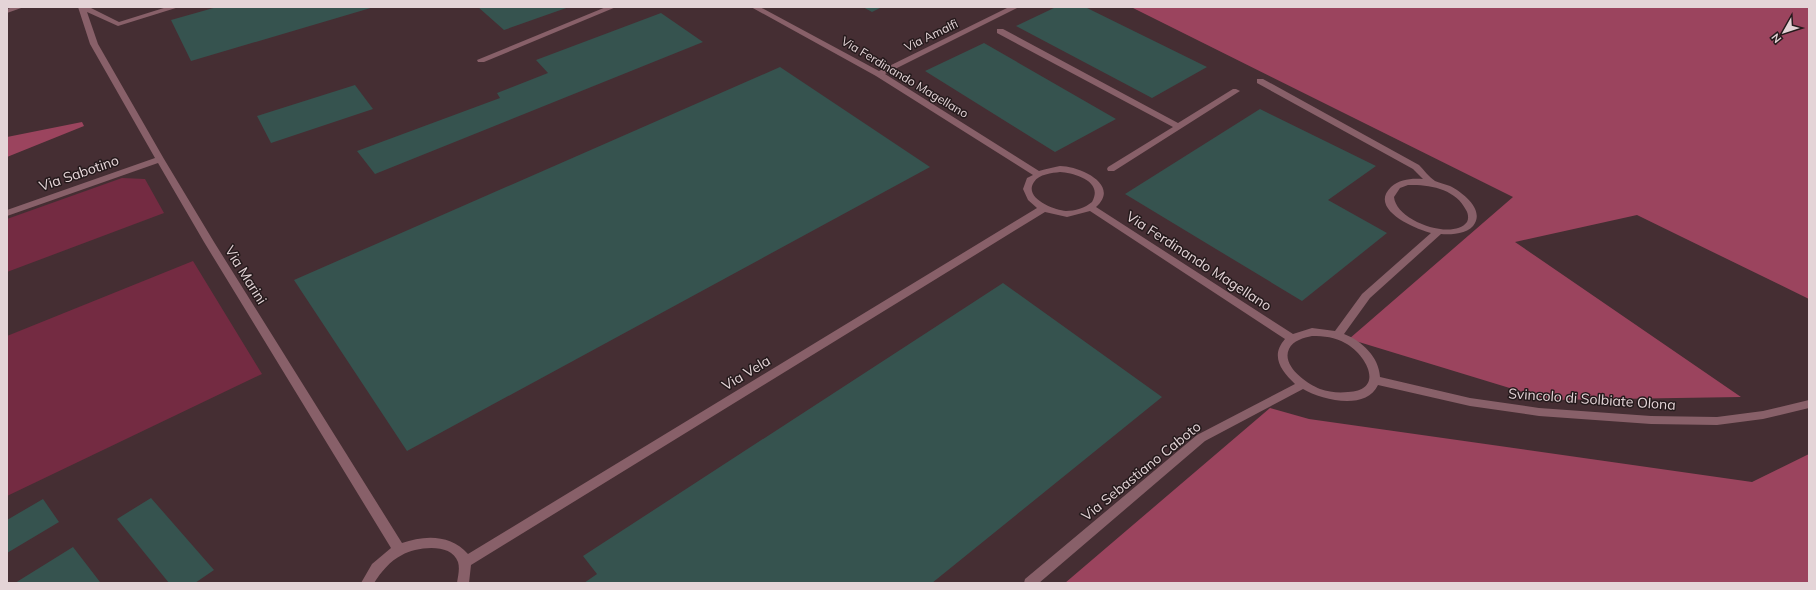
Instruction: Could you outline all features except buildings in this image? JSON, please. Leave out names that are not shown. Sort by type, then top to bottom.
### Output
[{"type":"street","points":[[7,11],[20,7]]},
{"type":"street","points":[[82,7],[118,24],[175,7]]},
{"type":"street","name":"Via Marini","points":[[82,7],[94,44],[160,159],[209,242],[399,550]]},
{"type":"street","points":[[481,60],[612,7]]},
{"type":"street","name":"Via Ferdinando Magellano","points":[[756,7],[879,74],[1038,174]]},
{"type":"street","name":"Via Amalfi","points":[[879,74],[1015,7]]},
{"type":"street","points":[[1000,31],[1179,127]]},
{"type":"street","points":[[1260,81],[1416,167],[1432,183]]},
{"type":"street","points":[[1111,169],[1236,92]]},
{"type":"street","name":"Via Sabotino","points":[[7,213],[160,159]]},
{"type":"street","points":[[1060,169],[1083,174],[1092,180],[1098,187],[1100,194],[1097,201],[1091,208],[1074,213],[1053,212],[1043,209],[1030,197],[1027,191],[1028,184],[1032,178],[1048,170],[1060,169]]},
{"type":"street","points":[[1406,182],[1432,183],[1445,187],[1462,197],[1472,209],[1473,217],[1470,224],[1463,229],[1452,231],[1439,231],[1424,228],[1405,219],[1392,207],[1389,199],[1390,192],[1396,186],[1406,182]]},
{"type":"street","name":"Via Ferdinando Magellano","points":[[1091,208],[1291,338]]},
{"type":"street","name":"Via Vela","points":[[465,562],[1043,209]]},
{"type":"street","points":[[1338,335],[1366,296],[1439,231]]},
{"type":"street","points":[[1312,332],[1324,332],[1338,335],[1351,341],[1371,359],[1375,370],[1375,380],[1370,389],[1360,395],[1346,398],[1331,397],[1316,392],[1302,385],[1291,376],[1284,365],[1282,355],[1285,346],[1291,338],[1300,334],[1312,332]]},
{"type":"street","name":"Svincolo di Solbiate Olona","points":[[1375,380],[1470,402],[1531,411],[1651,420],[1717,421],[1762,415],[1809,404]]},
{"type":"street","name":"Via Sebastiano Caboto","points":[[1030,583],[1201,438],[1302,385]]},
{"type":"street","points":[[367,583],[374,571],[386,559],[399,550],[416,543],[433,542],[447,544],[458,551],[465,562],[466,576],[463,583]]},
{"type":"shaded area","points":[[1131,7],[1809,7],[1809,299],[1637,215],[1515,242],[1741,397],[1549,400],[1349,339],[1513,197]]},
{"type":"shaded area","points":[[82,122],[84,126],[7,157],[7,137]]},
{"type":"shaded area","points":[[122,178],[145,179],[164,213],[7,272],[7,219]]},
{"type":"shaded area","points":[[193,261],[262,374],[7,496],[7,336]]},
{"type":"shaded area","points":[[1270,408],[1309,419],[1752,482],[1809,454],[1809,583],[1065,583]]}]
